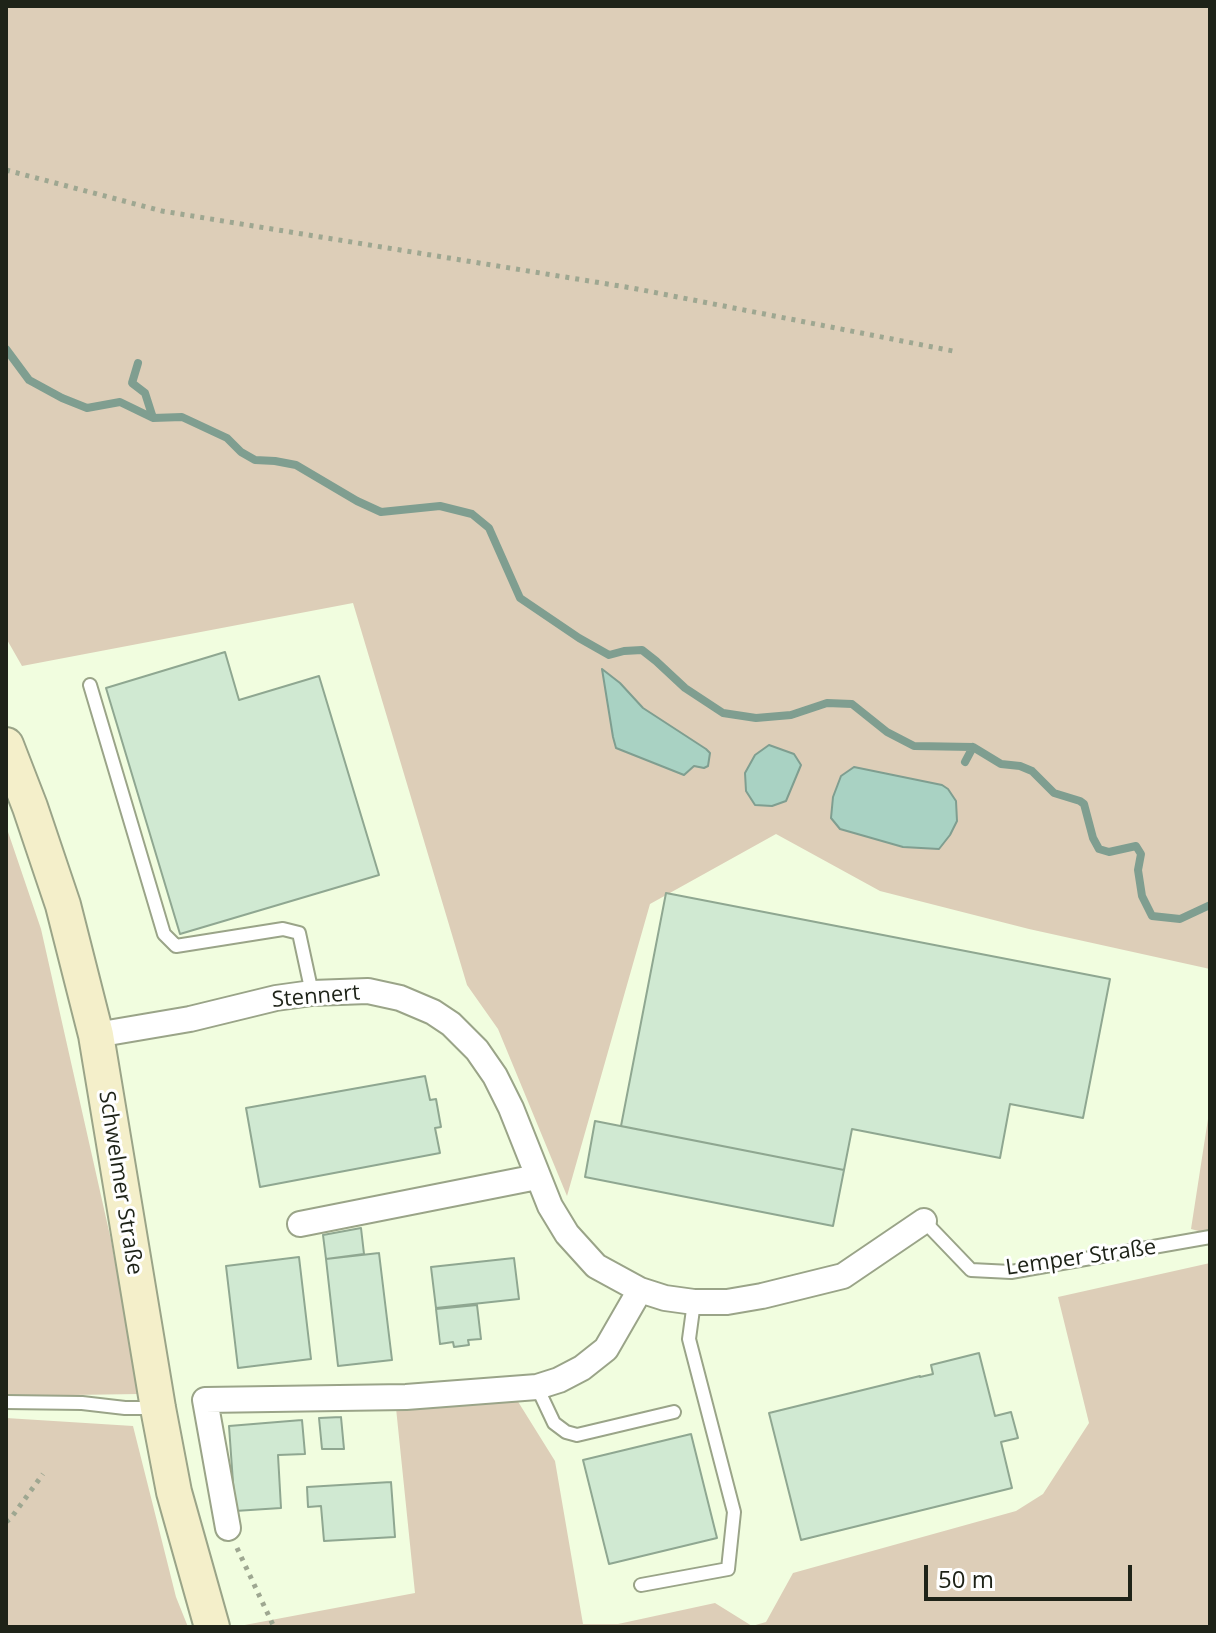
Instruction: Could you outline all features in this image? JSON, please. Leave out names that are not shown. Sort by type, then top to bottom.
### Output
[{"type":"main road","name":"Schwelmer Straße","points":[[6,745],[63,905],[96,1035],[174,1492],[212,1627]]},
{"type":"street","name":"Stennert","points":[[96,1035],[312,993],[368,991],[400,998],[433,1012],[451,1024],[477,1050],[495,1076],[550,1206],[567,1234],[596,1266],[640,1290],[665,1298],[727,1302],[843,1276],[924,1221]]},
{"type":"street","points":[[300,1224],[537,1177]]},
{"type":"street","points":[[228,1528],[205,1400],[406,1397],[537,1387],[582,1368],[606,1349],[640,1290]]},
{"type":"lane","points":[[90,685],[164,934],[176,946],[283,929],[299,933],[312,993]]},
{"type":"lane","name":"Lemper Straße","points":[[924,1221],[971,1270],[1011,1272],[1210,1237]]},
{"type":"lane","points":[[641,1585],[728,1569],[734,1512],[689,1339],[694,1302]]},
{"type":"lane","points":[[537,1387],[554,1423],[566,1432],[577,1435],[674,1412]]},
{"type":"lane","points":[[6,1402],[158,1408]]},
{"type":"path","points":[[6,170],[162,211],[632,288],[953,351]]},
{"type":"path","points":[[6,1522],[43,1474]]},
{"type":"path","points":[[228,1528],[274,1627]]},
{"type":"shaded area","points":[[6,6],[1210,6],[1210,969],[1029,929],[880,891],[776,834],[650,904],[567,1196],[498,1029],[467,985],[353,603],[22,666],[6,638]]},
{"type":"shaded area","points":[[602,669],[643,708],[706,749],[710,753],[708,766],[694,766],[684,775],[616,748]]},
{"type":"shaded area","points":[[769,745],[794,754],[801,765],[786,801],[772,806],[755,805],[746,791],[745,773],[755,755]]},
{"type":"shaded area","points":[[854,767],[942,785],[948,789],[956,801],[957,821],[939,849],[903,847],[840,829],[831,818],[833,797],[841,776]]},
{"type":"shaded area","points":[[6,826],[41,929],[111,1240],[139,1394],[6,1396]]},
{"type":"shaded area","points":[[1210,1106],[1210,1234],[1191,1229]]},
{"type":"shaded area","points":[[1210,1263],[1210,1627],[234,1627],[415,1593],[396,1408],[517,1400],[555,1461],[583,1624],[618,1624],[715,1603],[752,1626],[766,1622],[793,1573],[1016,1511],[1043,1494],[1089,1423],[1058,1297]]},
{"type":"shaded area","points":[[6,1418],[133,1426],[176,1597],[188,1627],[6,1627]]},
{"type":"building","points":[[225,652],[239,700],[319,676],[379,875],[180,934],[106,688]]},
{"type":"building","points":[[666,893],[1110,979],[1083,1118],[1010,1104],[1000,1158],[852,1129],[844,1170],[621,1126]]},
{"type":"building","points":[[425,1076],[430,1100],[436,1099],[441,1127],[435,1128],[440,1153],[260,1187],[246,1108]]},
{"type":"building","points":[[595,1121],[844,1170],[833,1226],[585,1177]]},
{"type":"building","points":[[361,1228],[364,1254],[326,1259],[323,1235]]},
{"type":"building","points":[[379,1253],[392,1360],[338,1366],[326,1259]]},
{"type":"building","points":[[299,1257],[311,1359],[238,1368],[226,1266]]},
{"type":"building","points":[[514,1258],[519,1299],[436,1308],[431,1267]]},
{"type":"building","points":[[477,1305],[481,1339],[468,1340],[469,1345],[454,1347],[453,1342],[440,1344],[436,1309]]},
{"type":"building","points":[[979,1353],[995,1416],[1011,1412],[1018,1438],[1001,1442],[1012,1488],[801,1540],[769,1413],[933,1374],[931,1365]]},
{"type":"building","points":[[341,1417],[344,1449],[322,1449],[319,1418]]},
{"type":"building","points":[[302,1420],[305,1454],[278,1455],[281,1508],[235,1511],[229,1426]]},
{"type":"building","points":[[691,1434],[717,1538],[609,1564],[583,1460]]},
{"type":"building","points":[[391,1482],[395,1537],[324,1541],[321,1506],[308,1507],[307,1487]]},
{"type":"waterway","points":[[6,349],[29,380],[87,408],[120,402],[153,418],[182,417],[227,438],[255,460],[296,465],[381,512],[440,506],[472,514],[489,528],[520,598],[609,655],[642,650],[685,688],[723,713],[756,718],[791,715],[827,703],[852,704],[887,732],[914,746],[973,747],[1001,764],[1032,771],[1054,793],[1084,804],[1099,849],[1109,852],[1136,846],[1141,854],[1138,870],[1142,896],[1152,916],[1180,919],[1210,905]]},
{"type":"waterway","points":[[138,363],[132,383],[145,393],[153,418]]},
{"type":"waterway","points":[[965,762],[973,747]]}]
